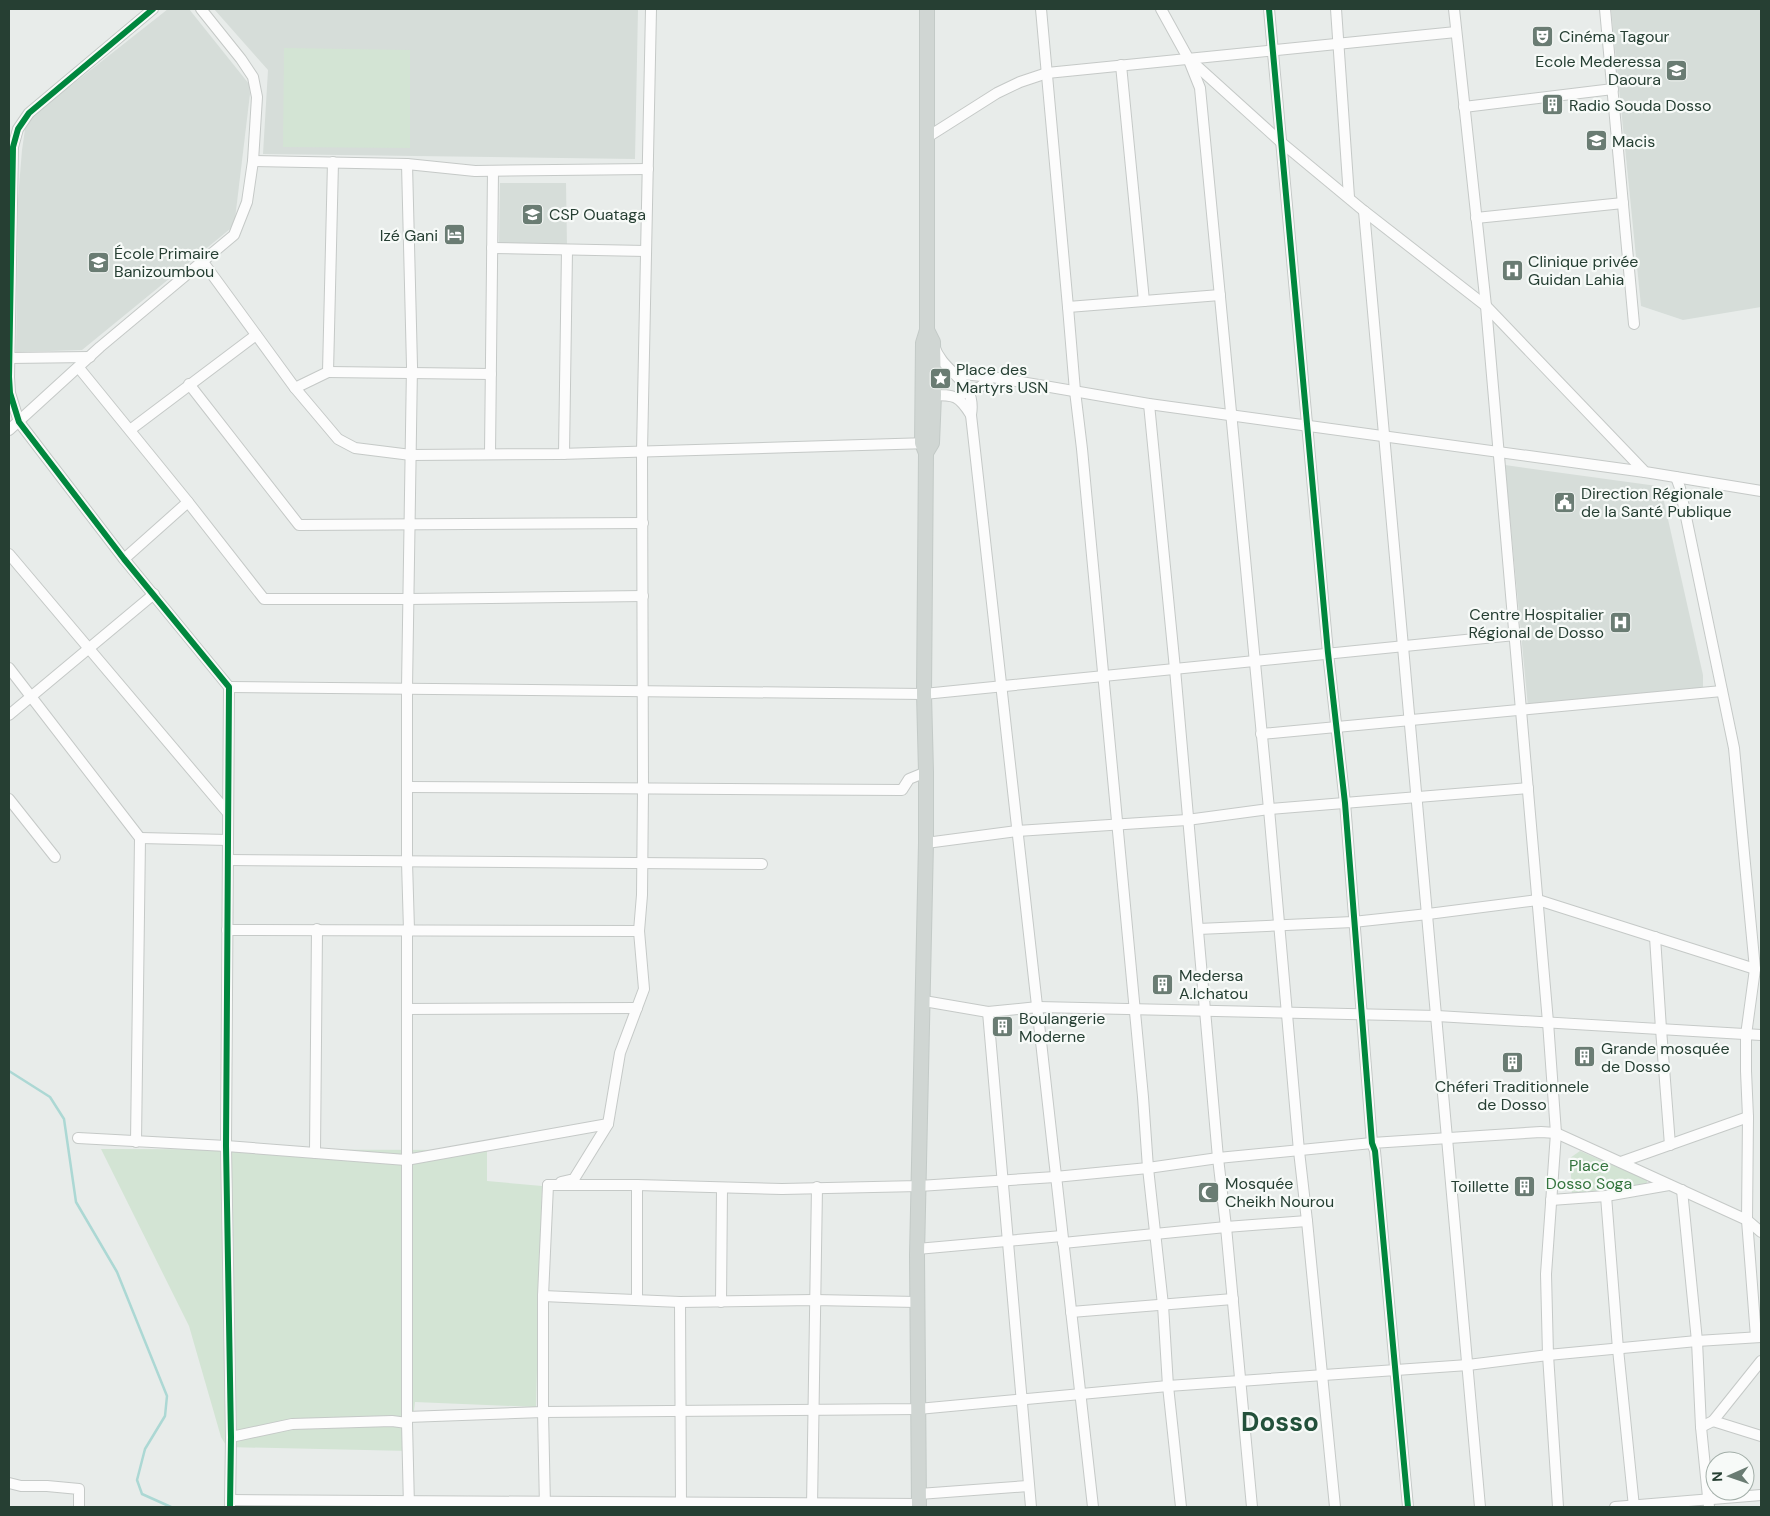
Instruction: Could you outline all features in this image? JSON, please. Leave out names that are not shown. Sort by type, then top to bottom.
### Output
[{"type":"main road","points":[[919,1502],[917,1249],[924,1001],[926,772],[924,694],[930,336],[926,138],[927,9]]},
{"type":"street","points":[[153,9],[29,113],[18,129],[13,147],[10,225],[10,393],[19,422],[124,559],[229,687],[226,1146],[231,1436],[230,1504],[812,1506],[919,1502],[1028,1486]]},
{"type":"street","points":[[9,430],[90,357],[234,235],[247,202],[253,161],[257,97],[253,77],[241,58],[201,9]]},
{"type":"street","points":[[548,1185],[574,1179],[608,1124],[620,1053],[644,989],[639,931],[642,895],[644,690],[642,451],[651,9]]},
{"type":"street","points":[[1041,9],[1075,391],[1083,459],[1148,1168],[1163,1305],[1168,1386],[1181,1507]]},
{"type":"street","points":[[1161,9],[1188,58],[1200,88],[1334,1507]]},
{"type":"street","points":[[1269,9],[1328,653],[1345,803],[1372,1143],[1396,1370],[1408,1507]]},
{"type":"street","points":[[1336,9],[1349,197]]},
{"type":"street","points":[[1454,9],[1486,306],[1538,900],[1556,1133],[1546,1274],[1548,1355],[1558,1507]]},
{"type":"street","points":[[1605,9],[1634,324]]},
{"type":"street","points":[[926,138],[997,93],[1020,82],[1047,73],[1456,32]]},
{"type":"street","points":[[1188,58],[1282,143],[1364,211],[1486,306],[1645,472]]},
{"type":"street","points":[[1121,65],[1144,301]]},
{"type":"street","points":[[1464,107],[1612,89]]},
{"type":"street","points":[[253,161],[407,164],[475,171],[648,169]]},
{"type":"street","points":[[328,372],[333,162]]},
{"type":"street","points":[[407,164],[412,373],[407,688],[409,930],[407,935],[406,1160],[407,1420],[410,1505]]},
{"type":"street","points":[[490,454],[493,171]]},
{"type":"street","points":[[1476,218],[1623,203]]},
{"type":"street","points":[[1364,211],[1480,1507]]},
{"type":"street","points":[[492,248],[646,251]]},
{"type":"street","points":[[564,454],[566,250]]},
{"type":"street","points":[[203,262],[295,388],[338,439],[355,448],[411,455],[564,454],[927,446]]},
{"type":"street","points":[[1068,307],[1220,295]]},
{"type":"street","points":[[130,430],[256,334]]},
{"type":"street","points":[[930,336],[942,361],[962,380],[973,394],[972,415],[1092,1507]]},
{"type":"street","points":[[10,358],[90,357]]},
{"type":"street","points":[[79,368],[264,599],[643,596]]},
{"type":"street","points":[[929,368],[1149,404],[1645,472],[1761,491]]},
{"type":"street","points":[[295,388],[328,372],[491,374]]},
{"type":"street","points":[[929,395],[956,397],[973,394],[992,377]]},
{"type":"street","points":[[189,384],[299,525],[643,523]]},
{"type":"street","points":[[956,397],[961,400],[972,415]]},
{"type":"street","points":[[1149,404],[1252,1507]]},
{"type":"street","points":[[231,1436],[292,1424],[392,1421],[542,1412],[918,1410],[1168,1386],[1396,1370],[1697,1341],[1759,1337],[1747,1220],[1748,1116],[1746,1034],[1755,969],[1734,748],[1680,488],[1676,477]]},
{"type":"street","points":[[124,559],[188,502]]},
{"type":"street","points":[[9,554],[228,812]]},
{"type":"street","points":[[9,715],[154,594]]},
{"type":"street","points":[[229,687],[924,694],[1515,635]]},
{"type":"street","points":[[9,668],[140,838],[136,1142]]},
{"type":"street","points":[[1262,734],[1722,691]]},
{"type":"street","points":[[407,786],[643,790],[902,790],[909,779],[926,772]]},
{"type":"street","points":[[926,843],[1017,831],[1187,820],[1269,809],[1528,788]]},
{"type":"street","points":[[9,799],[55,857]]},
{"type":"street","points":[[140,838],[228,840]]},
{"type":"street","points":[[228,860],[762,864]]},
{"type":"street","points":[[1198,929],[1353,922],[1538,900],[1755,969]]},
{"type":"street","points":[[316,1153],[317,929]]},
{"type":"street","points":[[227,930],[639,931]]},
{"type":"street","points":[[1655,937],[1660,1029],[1670,1145]]},
{"type":"street","points":[[924,1001],[988,1012],[1038,1007],[1436,1016],[1761,1035]]},
{"type":"street","points":[[407,1010],[637,1008]]},
{"type":"street","points":[[988,1012],[1020,1400],[1031,1507]]},
{"type":"street","points":[[1621,1162],[1748,1116]]},
{"type":"street","points":[[78,1138],[226,1146],[406,1160],[608,1124]]},
{"type":"street","points":[[548,1185],[637,1185],[782,1189],[919,1186],[1055,1177],[1148,1168],[1218,1158],[1372,1143],[1541,1132],[1556,1133],[1621,1162],[1747,1220],[1761,1232]]},
{"type":"street","points":[[545,1505],[542,1412],[543,1296],[548,1185]]},
{"type":"street","points":[[637,1185],[637,1300]]},
{"type":"street","points":[[1551,1200],[1606,1196],[1669,1185]]},
{"type":"street","points":[[812,1506],[817,1187]]},
{"type":"street","points":[[721,1302],[722,1188]]},
{"type":"street","points":[[1682,1190],[1697,1341],[1701,1426],[1709,1503]]},
{"type":"street","points":[[1606,1196],[1618,1349],[1634,1506]]},
{"type":"street","points":[[917,1249],[1007,1241],[1063,1240],[1156,1234],[1308,1221]]},
{"type":"street","points":[[543,1296],[680,1302],[814,1300],[917,1302]]},
{"type":"street","points":[[1071,1312],[1232,1299]]},
{"type":"street","points":[[680,1302],[681,1505]]},
{"type":"street","points":[[1701,1426],[1713,1421],[1761,1361]]},
{"type":"street","points":[[1713,1421],[1761,1436]]},
{"type":"street","points":[[9,1483],[21,1486],[79,1489],[79,1507]]},
{"type":"street","points":[[1614,1507],[1709,1503],[1761,1495]]},
{"type":"shaded area","name":"École Primaire Banizoumbou","points":[[168,9],[189,9],[249,84],[250,94],[235,219],[230,229],[82,350],[16,352],[18,199],[25,129],[36,113]]},
{"type":"shaded area","points":[[214,9],[638,9],[635,159],[263,154],[268,70]]},
{"type":"shaded area","points":[[1611,9],[1761,9],[1761,307],[1683,320],[1641,306]]},
{"type":"shaded area","name":"CSP Ouataga","points":[[500,183],[566,183],[567,246],[499,245]]},
{"type":"shaded area","points":[[1505,465],[1657,486],[1663,497],[1703,675],[1703,690],[1528,707]]},
{"type":"green space","points":[[284,48],[410,50],[410,148],[283,147]]},
{"type":"green space","points":[[101,1149],[487,1150],[487,1181],[542,1186],[536,1407],[415,1402],[409,1451],[227,1447],[221,1437],[189,1326]]},
{"type":"green space","name":"Place Dosso Soga","points":[[1580,1151],[1647,1180],[1647,1184],[1572,1194],[1570,1158]]},
{"type":"waterway","points":[[9,1071],[50,1097],[64,1119],[76,1202],[117,1272],[167,1396],[165,1416],[145,1449],[137,1480],[142,1494],[171,1507]]},
{"type":"cycle path","points":[[153,9],[29,113],[18,129],[13,147],[9,377],[10,393],[19,422],[124,559],[229,687],[226,1146],[231,1437],[230,1507]]},
{"type":"cycle path","points":[[1269,9],[1328,653],[1345,803],[1372,1143],[1375,1151],[1408,1507]]},
{"type":"place","name":"Cinéma Tagour","points":[[1543,36]]},
{"type":"place","name":"Ecole Mederessa Daoura","points":[[1677,70]]},
{"type":"place","name":"Radio Souda Dosso","points":[[1553,105]]},
{"type":"place","name":"Macis","points":[[1596,141]]},
{"type":"place","name":"CSP Ouataga","points":[[533,214]]},
{"type":"place","name":"Izé Gani","points":[[454,235]]},
{"type":"place","name":"École Primaire Banizoumbou","points":[[98,262]]},
{"type":"place","name":"Clinique privée Guidan Lahia","points":[[1512,270]]},
{"type":"place","name":"Place des Martyrs USN","points":[[940,378]]},
{"type":"place","name":"Direction Régionale de la Santé Publique","points":[[1565,502]]},
{"type":"place","name":"Centre Hospitalier Régional de Dosso","points":[[1620,623]]},
{"type":"place","name":"Medersa A.Ichatou","points":[[1163,984]]},
{"type":"place","name":"Boulangerie Moderne","points":[[1003,1027]]},
{"type":"place","name":"Grande mosquée de Dosso","points":[[1585,1057]]},
{"type":"place","name":"Chéferi Traditionnele de Dosso","points":[[1512,1062]]},
{"type":"place","name":"Toillette","points":[[1525,1186]]},
{"type":"place","name":"Mosquée Cheikh Nourou","points":[[1209,1192]]},
{"type":"district","name":"Dosso","points":[[1280,1422]]}]
